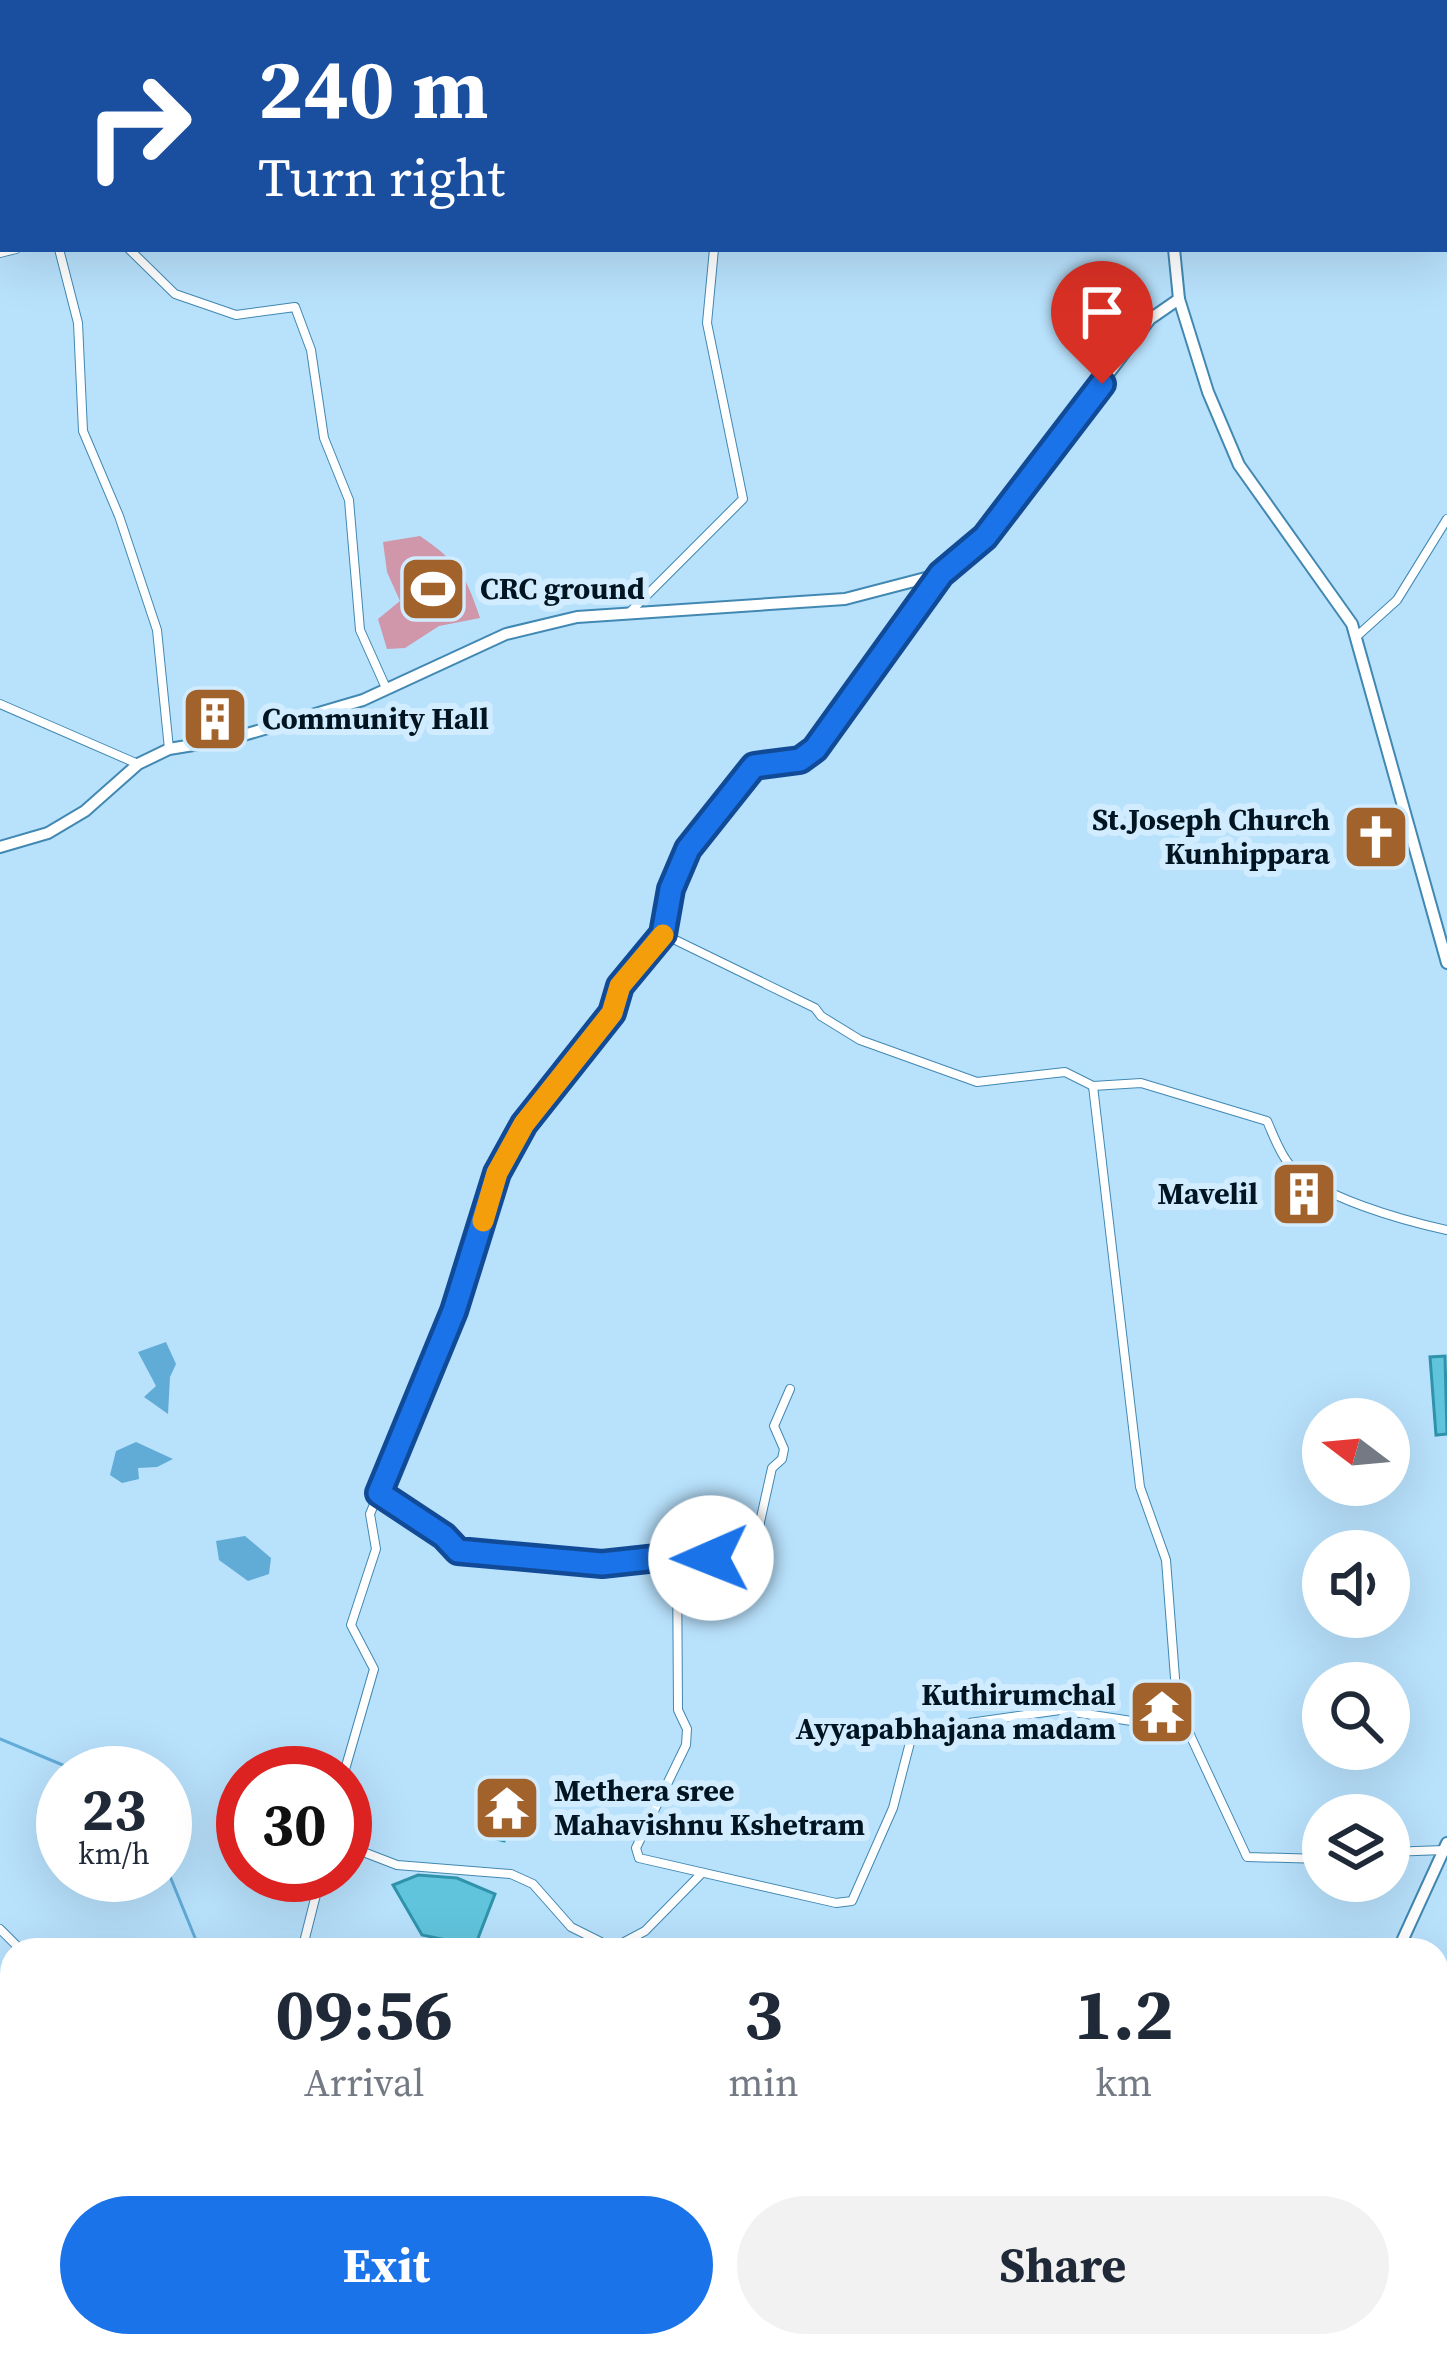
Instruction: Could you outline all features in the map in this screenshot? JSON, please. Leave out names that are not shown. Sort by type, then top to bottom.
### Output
[{"type":"street","points":[[60,252],[78,323],[83,431],[157,630],[169,749]]},
{"type":"street","points":[[132,252],[175,294],[236,315],[295,307],[311,350],[324,439],[349,500],[360,629],[386,688]]},
{"type":"street","points":[[630,612],[743,500],[707,323],[714,252]]},
{"type":"street","points":[[1174,252],[1179,298],[1208,392],[1239,465],[1342,609],[1356,637],[1447,963]]},
{"type":"street","points":[[352,1746],[374,1669],[351,1625],[376,1549],[370,1514],[454,1311],[497,1173],[524,1124],[612,1013],[620,986],[663,934],[671,889],[701,830],[754,766],[800,760],[815,749],[941,574],[985,537],[1150,319],[1179,298]]},
{"type":"street","points":[[1356,637],[1397,600],[1447,519]]},
{"type":"street","points":[[0,847],[48,833],[85,811],[137,764],[169,749],[283,724],[386,688],[506,634],[577,617],[845,599],[941,574]]},
{"type":"street","points":[[0,704],[137,764]]},
{"type":"street","points":[[663,934],[815,1008],[820,1016],[860,1040],[977,1082],[1065,1072],[1093,1086],[1141,1083],[1267,1121],[1289,1165],[1318,1184],[1409,1222],[1447,1230]]},
{"type":"street","points":[[1093,1086],[1140,1487],[1163,1545],[1173,1671],[1187,1725],[1247,1857],[1302,1858]]},
{"type":"street","points":[[379,1493],[444,1536],[458,1551],[602,1564],[694,1554],[749,1559],[760,1554],[760,1522],[772,1468],[782,1459],[784,1449],[774,1426],[790,1389]]},
{"type":"street","points":[[677,1557],[681,1581],[678,1710],[686,1745],[636,1848],[639,1858],[836,1903],[852,1901],[893,1808],[914,1731],[1060,1710],[1187,1725]]},
{"type":"street","points":[[1403,1938],[1445,1847],[1410,1850]]},
{"type":"street","points":[[372,1855],[398,1865],[511,1874],[533,1885],[571,1927],[593,1938]]},
{"type":"street","points":[[632,1938],[645,1931],[703,1872]]},
{"type":"street","points":[[305,1938],[314,1902]]},
{"type":"shaded area","name":"CRC ground","points":[[420,536],[459,571],[480,618],[439,626],[405,648],[387,649],[378,619],[400,601],[387,572],[383,542]]},
{"type":"water","points":[[166,1342],[176,1364],[170,1377],[168,1414],[144,1397],[156,1386],[138,1352]]},
{"type":"water","points":[[136,1442],[173,1459],[157,1467],[138,1468],[139,1479],[122,1483],[110,1475],[116,1451]]},
{"type":"water","points":[[245,1536],[271,1558],[269,1574],[248,1581],[219,1560],[216,1541]]},
{"type":"building","name":"St.Joseph Church Kunhippara","points":[[1386,822],[1393,845],[1366,853],[1359,829]]},
{"type":"building","points":[[1445,1356],[1447,1434],[1436,1435],[1430,1357]]},
{"type":"building","name":"Methera sree Mahavishnu Kshetram","points":[[497,1789],[526,1797],[518,1827],[509,1824],[504,1841],[496,1839],[500,1823],[489,1820]]},
{"type":"building","points":[[418,1875],[457,1878],[495,1894],[478,1938],[436,1938],[422,1935],[393,1885]]},
{"type":"waterway","points":[[0,1739],[36,1754]]},
{"type":"waterway","points":[[180,1902],[195,1938]]},
{"type":"slow traffic","points":[[483,1221],[497,1173],[524,1124],[612,1013],[620,986],[663,935]]},
{"type":"place","name":"CRC ground","points":[[433,589]]},
{"type":"place","name":"Community Hall","points":[[215,719]]},
{"type":"place","name":"St.Joseph Church Kunhippara","points":[[1376,837]]},
{"type":"place","name":"Mavelil","points":[[1304,1194]]},
{"type":"place","name":"Kuthirumchal Ayyapabhajana madam","points":[[1162,1712]]},
{"type":"place","name":"Methera sree Mahavishnu Kshetram","points":[[507,1808]]},
{"type":"route","points":[[711,1558],[694,1554],[602,1564],[458,1551],[444,1536],[379,1493],[454,1311],[497,1173],[524,1124],[612,1013],[620,986],[663,934],[671,889],[688,849],[754,766],[800,760],[815,749],[941,574],[985,537],[1102,384]]}]
